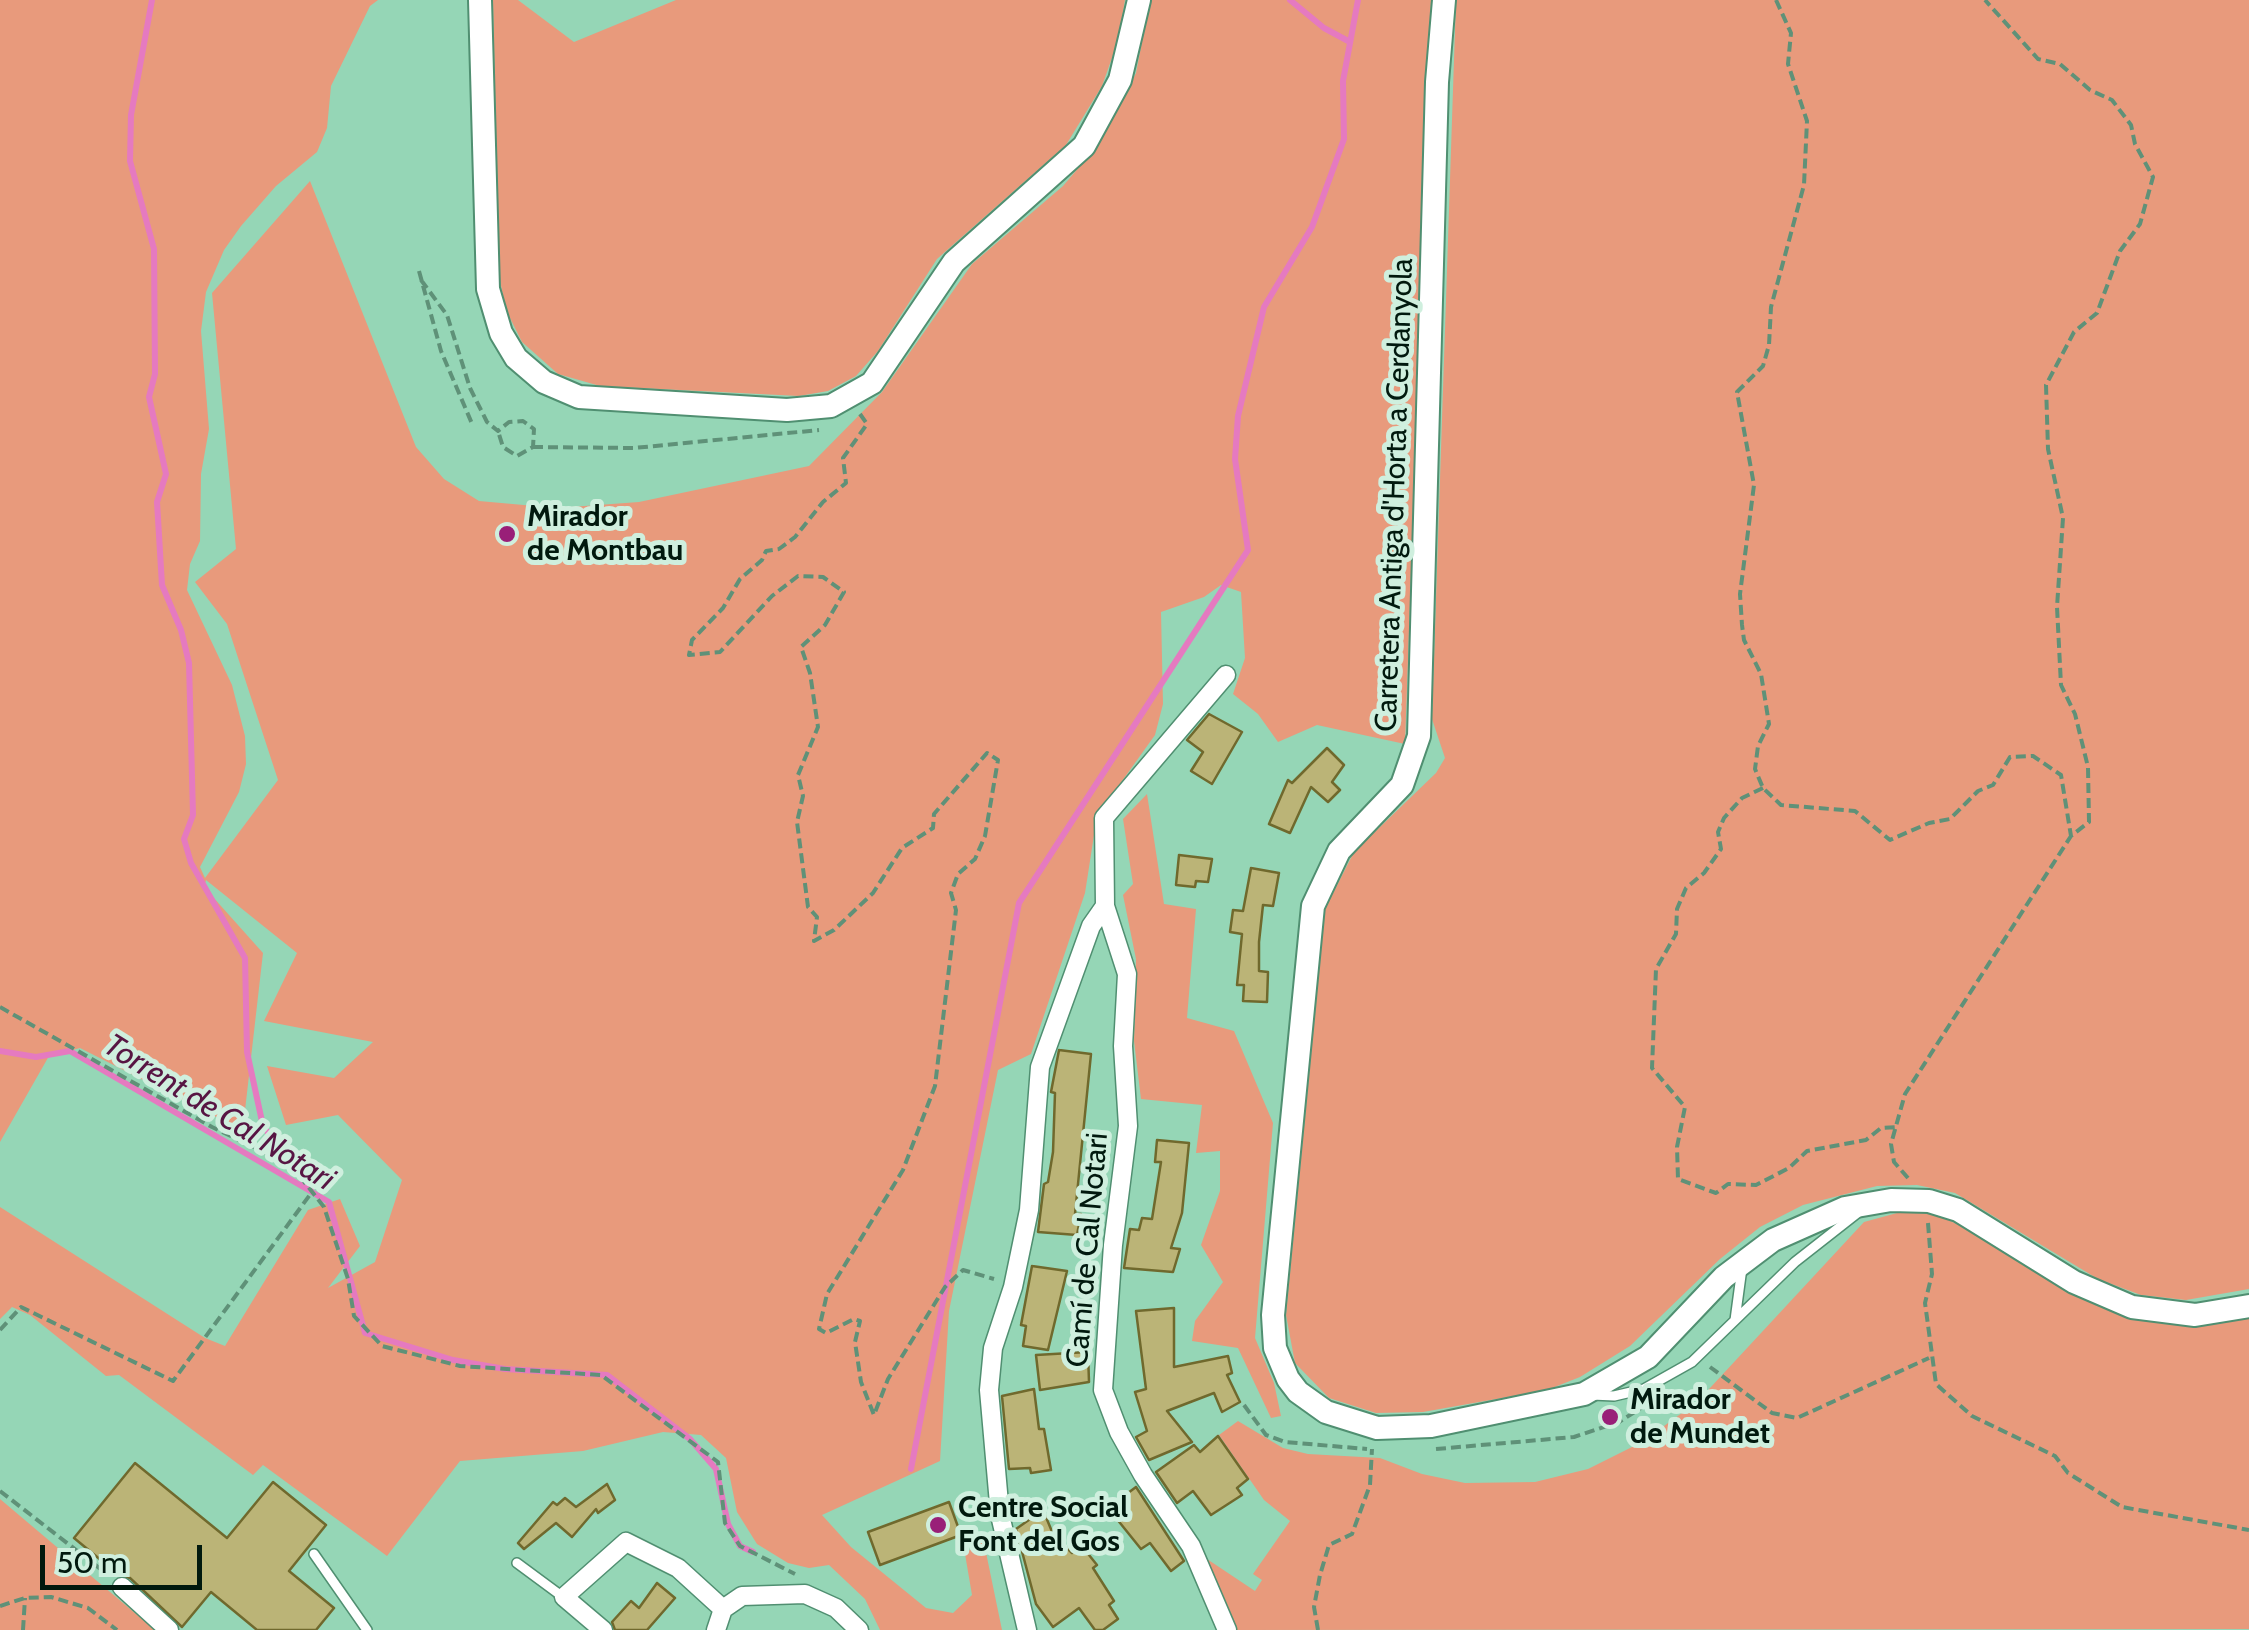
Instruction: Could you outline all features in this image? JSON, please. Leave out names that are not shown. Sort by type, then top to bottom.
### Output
[{"type":"street","points":[[480,0],[488,289],[501,333],[516,358],[544,382],[579,397],[787,410],[832,406],[872,382],[954,262],[1084,146],[1120,80],[1139,0]]},
{"type":"street","name":"Carretera Antiga d'Horta a Cerdanyola","points":[[1444,0],[1437,82],[1419,736],[1402,785],[1339,850],[1313,906],[1273,1332],[1280,1364],[1298,1392],[1326,1412],[1359,1425],[1430,1426],[1584,1394],[1648,1357],[1724,1277],[1760,1248],[1810,1221],[1868,1203],[1913,1200],[1944,1205],[1971,1216],[2074,1282],[2132,1307],[2195,1315],[2249,1306]]},
{"type":"street","name":"Camí de Cal Notari","points":[[1226,675],[1104,818],[1105,906],[1126,974],[1122,1046],[1128,1126],[1113,1245],[1104,1390],[1114,1422],[1143,1475],[1191,1546],[1227,1630]]},
{"type":"street","name":"Camí de Cal Notari","points":[[1027,1630],[999,1503],[990,1369],[1029,1210],[1040,1067],[1091,926],[1105,906]]},
{"type":"street","points":[[603,1630],[564,1597],[626,1542],[678,1568],[724,1609]]},
{"type":"street","points":[[122,1587],[169,1630]]},
{"type":"street","points":[[716,1630],[724,1609],[742,1596],[805,1594],[828,1603],[858,1630]]},
{"type":"lane","points":[[1584,1394],[1614,1396],[1644,1389],[1692,1362],[1795,1262],[1847,1224],[1868,1203]]},
{"type":"lane","points":[[1735,1320],[1742,1267],[1760,1248]]},
{"type":"lane","points":[[314,1554],[367,1630]]},
{"type":"lane","points":[[517,1563],[564,1597]]},
{"type":"path","points":[[1776,0],[1791,33],[1788,64],[1807,122],[1804,185],[1771,307],[1769,344],[1762,366],[1738,392],[1736,403],[1749,444],[1754,485],[1740,594],[1744,640],[1762,674],[1769,724],[1754,757],[1763,788],[1788,807],[1855,812],[1884,838],[1896,839],[1928,823],[1950,819],[1978,791],[1993,785],[2010,757],[2032,756],[2061,775],[2071,836]]},
{"type":"path","points":[[1985,0],[2038,60],[2060,64],[2124,112],[2152,177],[2140,224],[2120,251],[2097,313],[2074,332],[2046,385],[2048,449],[2063,518],[2057,607],[2061,685],[2075,714],[2092,795],[2089,822],[2071,836],[1972,994],[1922,1062],[1904,1094],[1891,1144],[1894,1162],[1908,1178],[1913,1200],[1928,1222],[1932,1274],[1925,1303],[1936,1384],[1972,1416],[2055,1456],[2068,1473],[2112,1501],[2249,1530]]},
{"type":"path","points":[[419,271],[440,351],[473,426]]},
{"type":"path","points":[[421,280],[447,315],[470,388],[488,422],[498,431],[503,447],[517,456],[533,448],[634,448],[814,432],[828,427]]},
{"type":"path","points":[[855,415],[864,416],[867,424],[844,458],[846,482],[823,502],[795,537],[779,549],[766,551],[762,560],[740,578],[723,608],[692,640],[688,654],[720,652],[772,596],[798,576],[823,577],[844,592],[825,624],[801,647],[810,674],[818,727],[798,775],[802,796],[797,822],[808,908],[817,916],[814,941],[834,930],[873,892],[902,848],[933,828],[934,814],[987,753],[998,760],[984,836],[975,858],[958,874],[951,892],[956,910],[935,1086],[903,1170],[826,1294],[820,1330],[826,1333],[854,1318],[860,1321],[856,1342],[862,1364],[861,1382],[874,1415],[888,1379],[952,1280],[963,1270],[996,1281]]},
{"type":"path","points":[[498,431],[509,422],[522,421],[534,429],[533,448]]},
{"type":"path","points":[[1763,788],[1742,798],[1724,818],[1718,832],[1721,849],[1704,874],[1686,888],[1677,909],[1676,934],[1656,969],[1657,1031],[1652,1068],[1684,1107],[1677,1147],[1678,1179],[1716,1193],[1728,1184],[1756,1185],[1789,1168],[1807,1150],[1866,1140],[1881,1128],[1897,1127]]},
{"type":"path","points":[[0,1007],[212,1126],[291,1165],[324,1207],[348,1279],[354,1316],[382,1346],[460,1366],[601,1375],[718,1462],[725,1523],[740,1546],[770,1565],[799,1576]]},
{"type":"path","points":[[0,1330],[21,1308],[174,1381],[312,1192]]},
{"type":"path","points":[[1702,1361],[1772,1413],[1797,1418],[1931,1357]]},
{"type":"path","points":[[1318,1630],[1314,1606],[1320,1575],[1329,1545],[1352,1534],[1370,1485],[1372,1450]]},
{"type":"path","points":[[0,1491],[122,1587]]},
{"type":"path","points":[[23,1630],[24,1598]]},
{"type":"path","points":[[0,1606],[24,1598],[70,1601],[88,1608],[116,1630]]},
{"type":"shaded area","points":[[0,0],[378,0],[370,6],[331,86],[327,128],[317,152],[276,186],[241,226],[224,250],[206,292],[201,331],[209,429],[201,474],[200,541],[190,564],[187,590],[232,685],[245,736],[246,764],[239,792],[200,867],[205,878],[278,780],[227,624],[195,582],[236,549],[212,293],[310,181],[416,447],[444,479],[479,501],[557,508],[639,502],[809,466],[882,392],[972,264],[1063,186],[1098,145],[1136,73],[1150,0],[1431,0],[1405,744],[1317,725],[1278,742],[1258,714],[1233,694],[1245,658],[1241,592],[1221,585],[1204,597],[1161,612],[1163,704],[1155,735],[1097,816],[1085,893],[1031,1054],[998,1070],[949,1311],[940,1461],[822,1515],[851,1547],[926,1608],[953,1613],[972,1595],[965,1554],[983,1538],[1002,1630],[880,1630],[865,1599],[829,1565],[809,1568],[788,1563],[757,1544],[737,1512],[726,1458],[701,1435],[663,1432],[583,1451],[460,1461],[387,1556],[263,1465],[253,1475],[119,1375],[106,1376],[30,1315],[12,1307],[0,1319],[0,1207],[205,1338],[225,1346],[308,1210],[340,1199],[360,1246],[328,1288],[375,1262],[402,1180],[338,1115],[286,1125],[267,1066],[334,1078],[373,1042],[264,1021],[297,953],[206,880],[204,887],[263,953],[244,1119],[234,1126],[80,1048],[49,1056],[0,1142]]},
{"type":"shaded area","points":[[493,0],[518,0],[574,42],[676,0],[1125,0],[1118,41],[1102,86],[1066,145],[937,259],[878,351],[856,376],[828,391],[799,396],[600,386],[558,374],[522,342],[506,310],[499,276]]},
{"type":"shaded area","points":[[1456,0],[2249,0],[2249,1289],[2186,1300],[2141,1295],[2098,1279],[1955,1193],[1917,1185],[1877,1186],[1803,1205],[1760,1227],[1720,1259],[1630,1346],[1580,1377],[1547,1390],[1423,1412],[1376,1413],[1329,1398],[1295,1363],[1286,1315],[1325,909],[1354,852],[1436,773],[1445,758],[1432,719]]},
{"type":"shaded area","points":[[1147,794],[1164,904],[1196,909],[1187,1018],[1234,1031],[1273,1123],[1255,1338],[1274,1383],[1281,1416],[1271,1418],[1238,1348],[1192,1341],[1195,1321],[1223,1282],[1201,1245],[1220,1191],[1220,1151],[1196,1153],[1202,1105],[1141,1099],[1134,1041],[1136,959],[1123,895],[1133,884],[1123,819]]},
{"type":"shaded area","points":[[1908,1210],[1938,1215],[1977,1234],[2062,1287],[2112,1312],[2178,1325],[2249,1316],[2249,1629],[1234,1630],[1201,1555],[1255,1591],[1262,1580],[1253,1574],[1290,1521],[1264,1500],[1219,1435],[1238,1421],[1283,1448],[1308,1454],[1380,1458],[1422,1474],[1465,1483],[1535,1482],[1588,1469],[1642,1442],[1697,1402],[1864,1222]]},
{"type":"shaded area","points":[[0,1499],[155,1630],[0,1630]]},
{"type":"building","points":[[1209,714],[1242,732],[1212,784],[1191,771],[1203,752],[1187,740]]},
{"type":"building","points":[[1327,748],[1344,765],[1332,782],[1340,790],[1328,802],[1311,787],[1290,833],[1269,824],[1288,780],[1292,783]]},
{"type":"building","points":[[1179,855],[1212,859],[1208,882],[1196,881],[1195,887],[1176,885]]},
{"type":"building","points":[[1251,868],[1279,873],[1273,906],[1263,905],[1259,942],[1259,971],[1268,972],[1267,1002],[1243,1001],[1244,985],[1237,985],[1242,934],[1230,932],[1233,910],[1243,911]]},
{"type":"building","points":[[1059,1050],[1091,1054],[1075,1214],[1081,1214],[1077,1235],[1038,1232],[1053,1152],[1055,1093],[1051,1092]]},
{"type":"building","points":[[1157,1140],[1189,1143],[1182,1213],[1171,1248],[1180,1249],[1173,1272],[1124,1268],[1130,1229],[1139,1230],[1142,1218],[1152,1219],[1161,1162],[1155,1162]]},
{"type":"building","points":[[1032,1266],[1067,1271],[1048,1350],[1023,1346],[1026,1326],[1021,1325]]},
{"type":"building","points":[[1174,1308],[1174,1367],[1228,1356],[1232,1373],[1227,1375],[1240,1402],[1222,1412],[1214,1393],[1167,1411],[1192,1442],[1149,1460],[1136,1437],[1147,1431],[1135,1392],[1146,1389],[1136,1311]]},
{"type":"building","points":[[1088,1352],[1089,1382],[1040,1390],[1036,1355]]},
{"type":"building","points":[[1034,1389],[1039,1429],[1044,1429],[1051,1470],[1031,1473],[1030,1468],[1009,1469],[1002,1396]]},
{"type":"building","points":[[1218,1436],[1248,1479],[1237,1488],[1242,1495],[1211,1515],[1193,1491],[1177,1503],[1156,1472],[1194,1445],[1200,1452]]},
{"type":"building","points":[[135,1463],[227,1538],[273,1482],[326,1525],[289,1571],[334,1608],[316,1630],[257,1630],[211,1592],[182,1627],[130,1578],[119,1575],[74,1538]]},
{"type":"building","points":[[607,1484],[615,1500],[598,1513],[596,1509],[572,1537],[556,1523],[524,1549],[518,1543],[553,1502],[557,1505],[565,1498],[576,1507]]},
{"type":"building","points":[[1136,1487],[1184,1561],[1171,1571],[1150,1543],[1141,1549],[1108,1508]]},
{"type":"building","points":[[949,1502],[961,1535],[880,1565],[868,1532]]},
{"type":"building","points":[[1043,1510],[1053,1534],[1072,1553],[1081,1545],[1097,1565],[1093,1568],[1114,1601],[1109,1605],[1118,1619],[1103,1630],[1095,1630],[1079,1608],[1053,1627],[1036,1604],[1016,1529]]},
{"type":"building","points":[[657,1583],[675,1598],[647,1630],[615,1630],[612,1622],[631,1601],[639,1608]]},
{"type":"waterway","points":[[152,0],[131,115],[130,161],[154,249],[155,374],[149,397],[166,474],[157,502],[162,585],[181,630],[189,663],[193,815],[184,839],[191,863],[245,958],[247,1052],[263,1126],[312,1192]]},
{"type":"waterway","points":[[1290,0],[1324,28],[1350,42]]},
{"type":"waterway","points":[[911,1469],[1019,903],[1248,550],[1235,459],[1238,416],[1264,307],[1312,227],[1344,139],[1343,81],[1358,0]]},
{"type":"waterway","name":"Torrent de Cal Notari","points":[[0,1051],[36,1057],[70,1051],[329,1202],[365,1333],[453,1360],[505,1369],[607,1375],[690,1439],[716,1469],[728,1524],[740,1546],[753,1552]]},
{"type":"place","name":"Mirador de Montbau","points":[[507,534]]},
{"type":"place","name":"Mirador de Mundet","points":[[1610,1417]]},
{"type":"place","name":"Centre Social Font del Gos","points":[[938,1525]]}]
